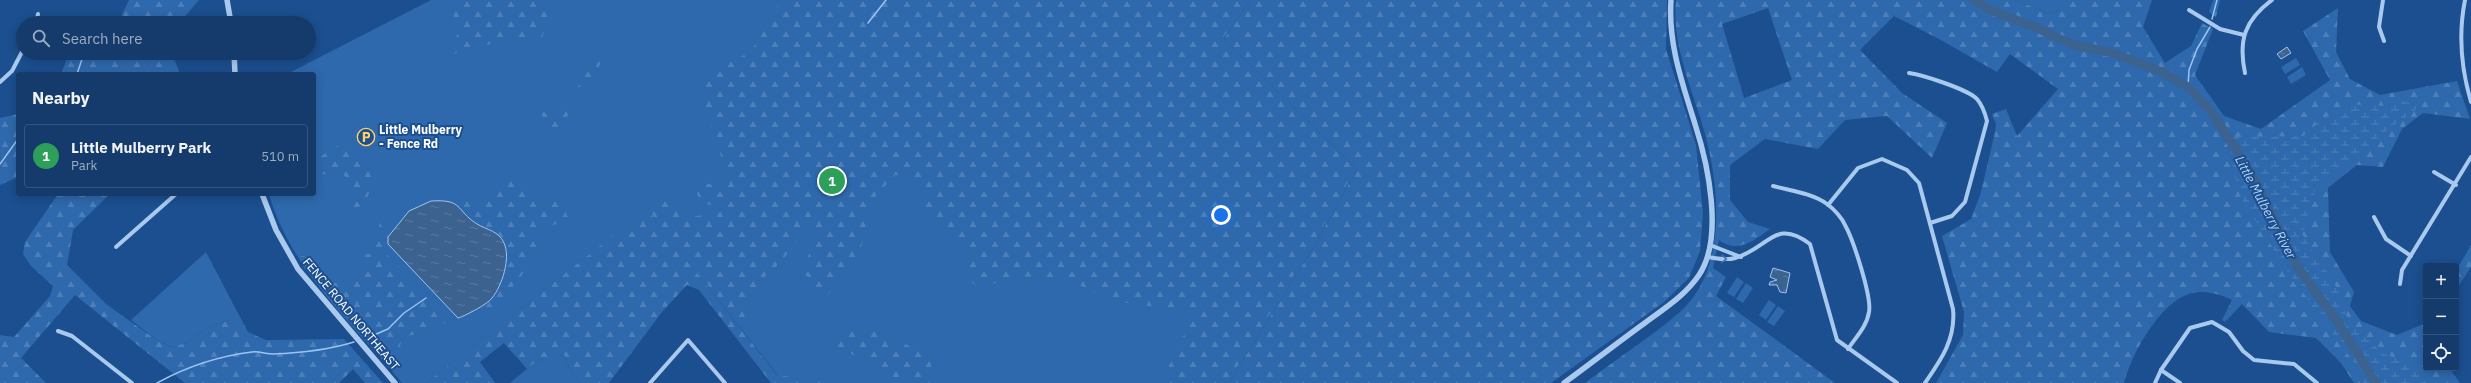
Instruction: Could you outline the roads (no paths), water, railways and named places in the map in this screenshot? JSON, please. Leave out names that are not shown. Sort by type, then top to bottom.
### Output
[{"type":"street","points":[[228,0],[230,16]]},
{"type":"street","points":[[1564,383],[1681,296],[1700,275],[1707,256],[1710,245],[1711,202],[1706,165],[1674,57],[1671,0]]},
{"type":"street","points":[[2245,73],[2241,53],[2244,34],[2257,14],[2272,0]]},
{"type":"street","points":[[2383,0],[2379,27],[2384,41]]},
{"type":"street","points":[[2465,0],[2460,22],[2461,54],[2463,76],[2471,102]]},
{"type":"street","points":[[2189,10],[2220,29],[2244,34]]},
{"type":"street","points":[[0,82],[12,71],[18,60]]},
{"type":"street","points":[[234,60],[235,72]]},
{"type":"street","points":[[1909,73],[1926,75],[1976,98],[1984,108],[1987,121],[1965,202],[1952,216],[1930,223]]},
{"type":"street","points":[[2400,284],[2402,270],[2456,185],[2471,157]]},
{"type":"street","points":[[1828,205],[1858,168],[1882,159],[1906,170],[1919,183],[1953,309],[1954,322],[1944,356],[1925,383]]},
{"type":"street","points":[[2434,172],[2456,185]]},
{"type":"street","points":[[1773,186],[1808,195],[1828,205],[1844,223],[1851,237],[1869,299],[1870,311],[1867,322],[1848,349]]},
{"type":"street","points":[[116,247],[174,196]]},
{"type":"street","name":"FENCE ROAD NORTHEAST","points":[[263,196],[276,230],[298,270],[395,383]]},
{"type":"street","points":[[2374,217],[2386,239],[2411,256]]},
{"type":"street","points":[[1707,256],[1728,260],[1741,257],[1776,235],[1787,233],[1798,235],[1810,244],[1838,340],[1848,349],[1897,383]]},
{"type":"street","points":[[1710,245],[1741,257]]},
{"type":"street","points":[[2155,383],[2161,370],[2190,328],[2212,322],[2229,332],[2243,351],[2254,360],[2294,364],[2317,383]]},
{"type":"street","points":[[58,331],[72,336],[132,383]]},
{"type":"street","points":[[650,383],[688,340],[725,383]]},
{"type":"street","points":[[2161,370],[2180,383]]},
{"type":"water","points":[[2287,47],[2291,53],[2281,59],[2277,54]]},
{"type":"water","points":[[431,201],[449,202],[458,206],[470,219],[499,236],[502,239],[506,249],[506,264],[496,293],[486,303],[458,318],[388,244],[388,237],[409,211]]},
{"type":"water","points":[[1773,268],[1790,273],[1786,293],[1780,292],[1777,285],[1769,285],[1770,282],[1777,280],[1770,277]]},
{"type":"waterway","points":[[868,23],[886,0]]},
{"type":"waterway","name":"Little Mulberry River","points":[[1974,0],[1990,10],[2038,28],[2057,38],[2079,46],[2113,53],[2164,73],[2188,87],[2210,110],[2250,171],[2297,266],[2339,324],[2376,383]]},
{"type":"waterway","points":[[2212,19],[2217,0]]},
{"type":"waterway","points":[[2188,87],[2189,70],[2197,49],[2210,27]]},
{"type":"waterway","points":[[78,72],[82,60]]},
{"type":"waterway","points":[[0,164],[16,142]]},
{"type":"waterway","points":[[367,338],[388,329],[404,313],[426,298]]},
{"type":"waterway","points":[[157,383],[191,367],[227,356],[255,352],[273,354],[304,352],[354,342]]},
{"type":"place","name":"Little Mulberry - Fence Rd","points":[[366,137]]},
{"type":"place","name":"Little Mulberry Park","points":[[832,181]]}]
